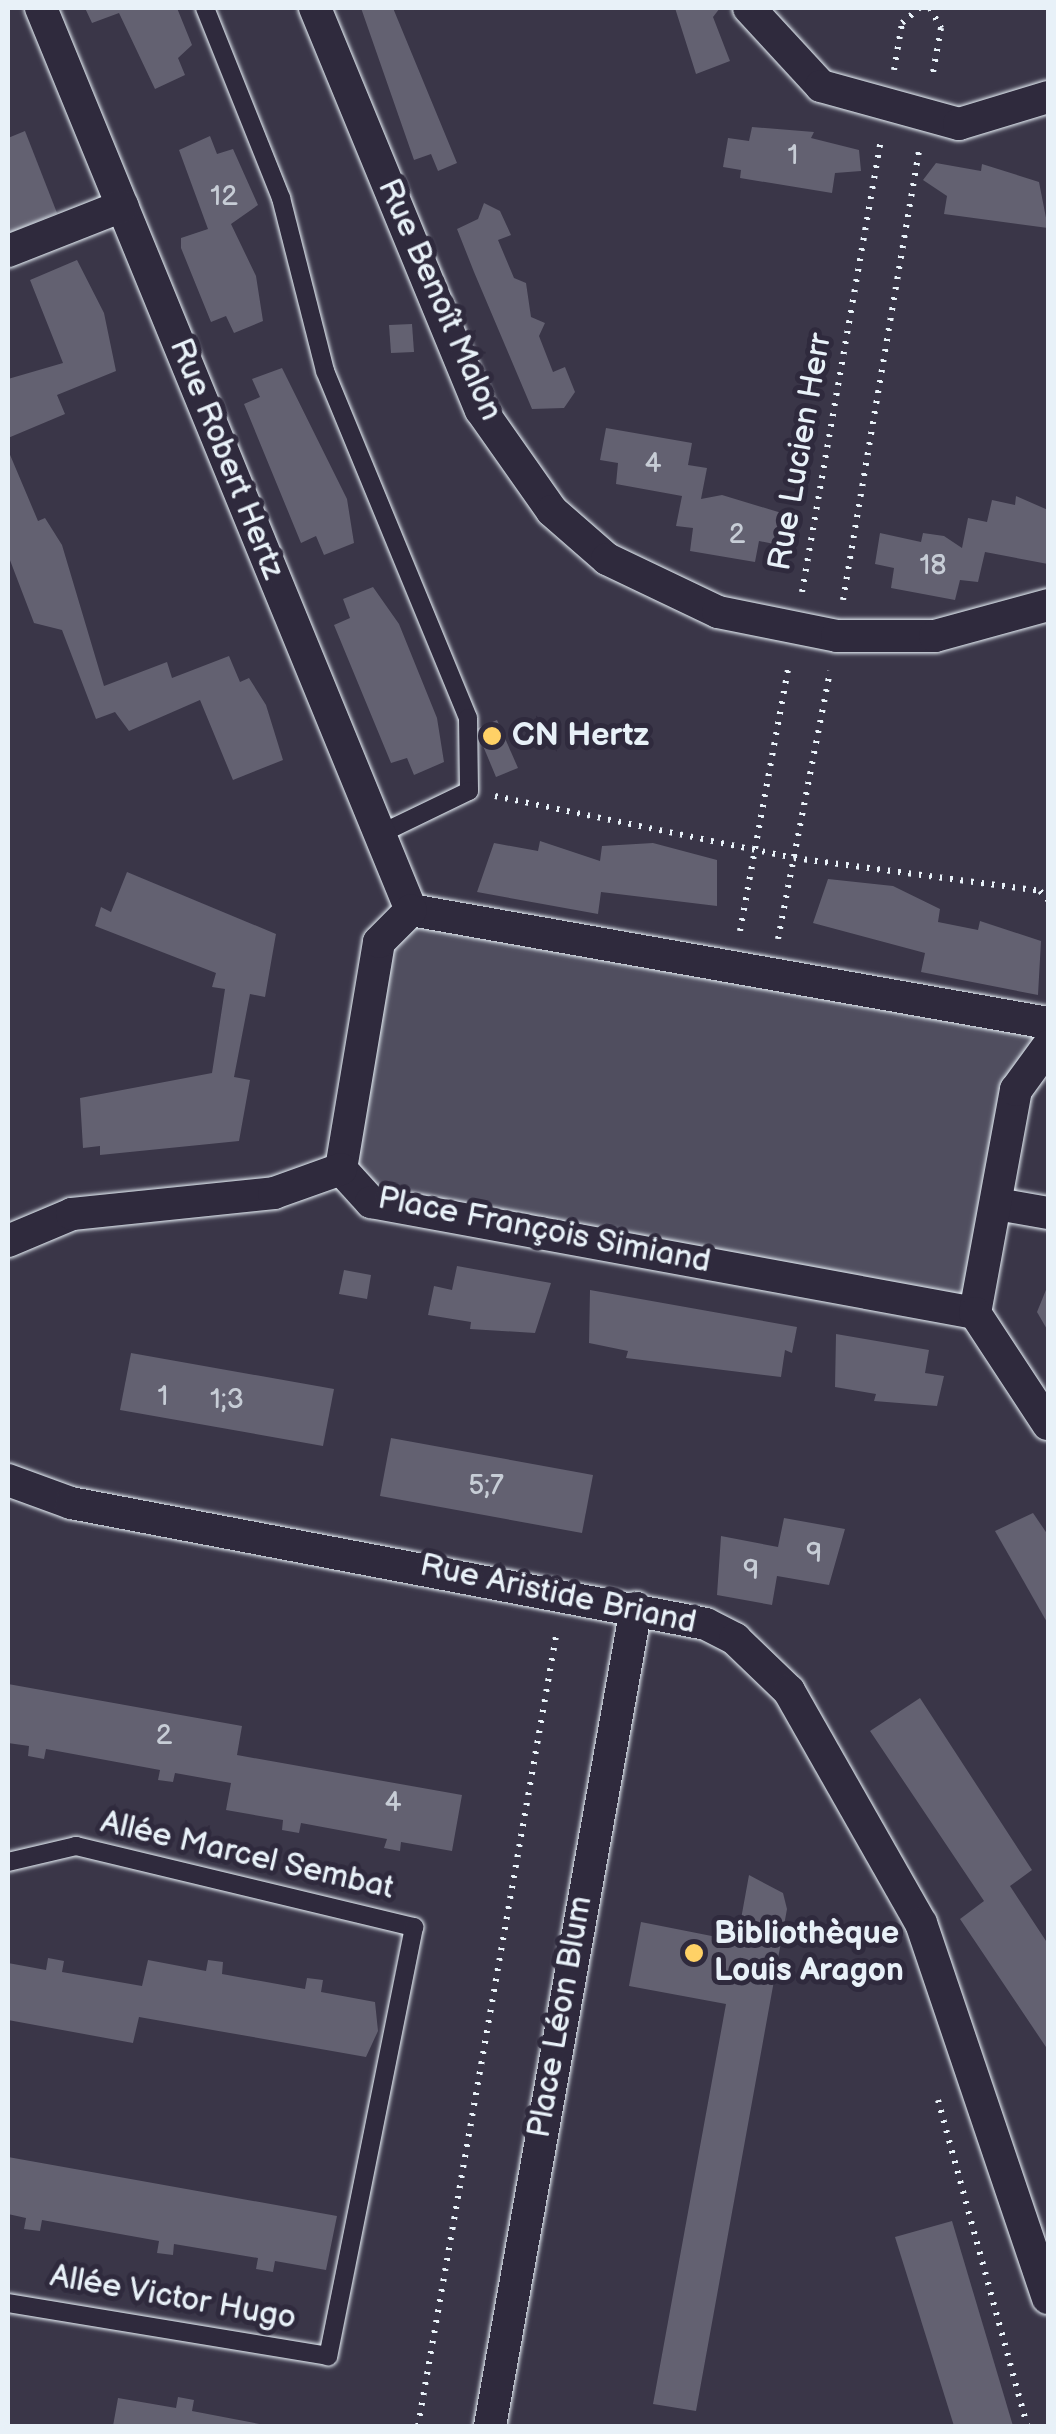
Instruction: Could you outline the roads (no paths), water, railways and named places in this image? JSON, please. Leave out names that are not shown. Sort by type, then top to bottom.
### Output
[{"type":"street","name":"Rue Robert Hertz","points":[[41,8],[411,910]]},
{"type":"street","name":"Rue Benoît Malon","points":[[315,8],[481,410],[552,510],[607,559],[718,612],[796,631],[837,636],[935,636],[1048,605]]},
{"type":"street","points":[[749,8],[821,86],[887,104],[927,101],[979,124],[1048,97]]},
{"type":"street","points":[[8,252],[122,206]]},
{"type":"street","points":[[411,910],[1048,1023]]},
{"type":"street","name":"Place François Simiand","points":[[411,910],[379,942],[341,1169],[371,1202],[976,1313]]},
{"type":"street","points":[[1048,1046],[1016,1090],[976,1313],[1048,1424]]},
{"type":"street","points":[[8,1240],[72,1214],[274,1193],[341,1169]]},
{"type":"street","points":[[997,1204],[1048,1213]]},
{"type":"street","name":"Rue Aristide Briand","points":[[8,1480],[71,1502],[636,1608],[735,1639],[789,1691],[820,1739],[922,1923],[1048,2298]]},
{"type":"street","name":"Place Léon Blum","points":[[490,2426],[636,1608]]},
{"type":"lane","points":[[204,8],[281,198],[325,370],[468,718],[469,791],[380,834]]},
{"type":"lane","name":"Allée Marcel Sembat","points":[[8,1862],[76,1846],[414,1927],[328,2356]]},
{"type":"lane","name":"Allée Victor Hugo","points":[[8,2303],[328,2356]]},
{"type":"place","name":"CN Hertz","points":[[492,736]]},
{"type":"place","name":"Bibliothèque Louis Aragon","points":[[694,1953]]}]
